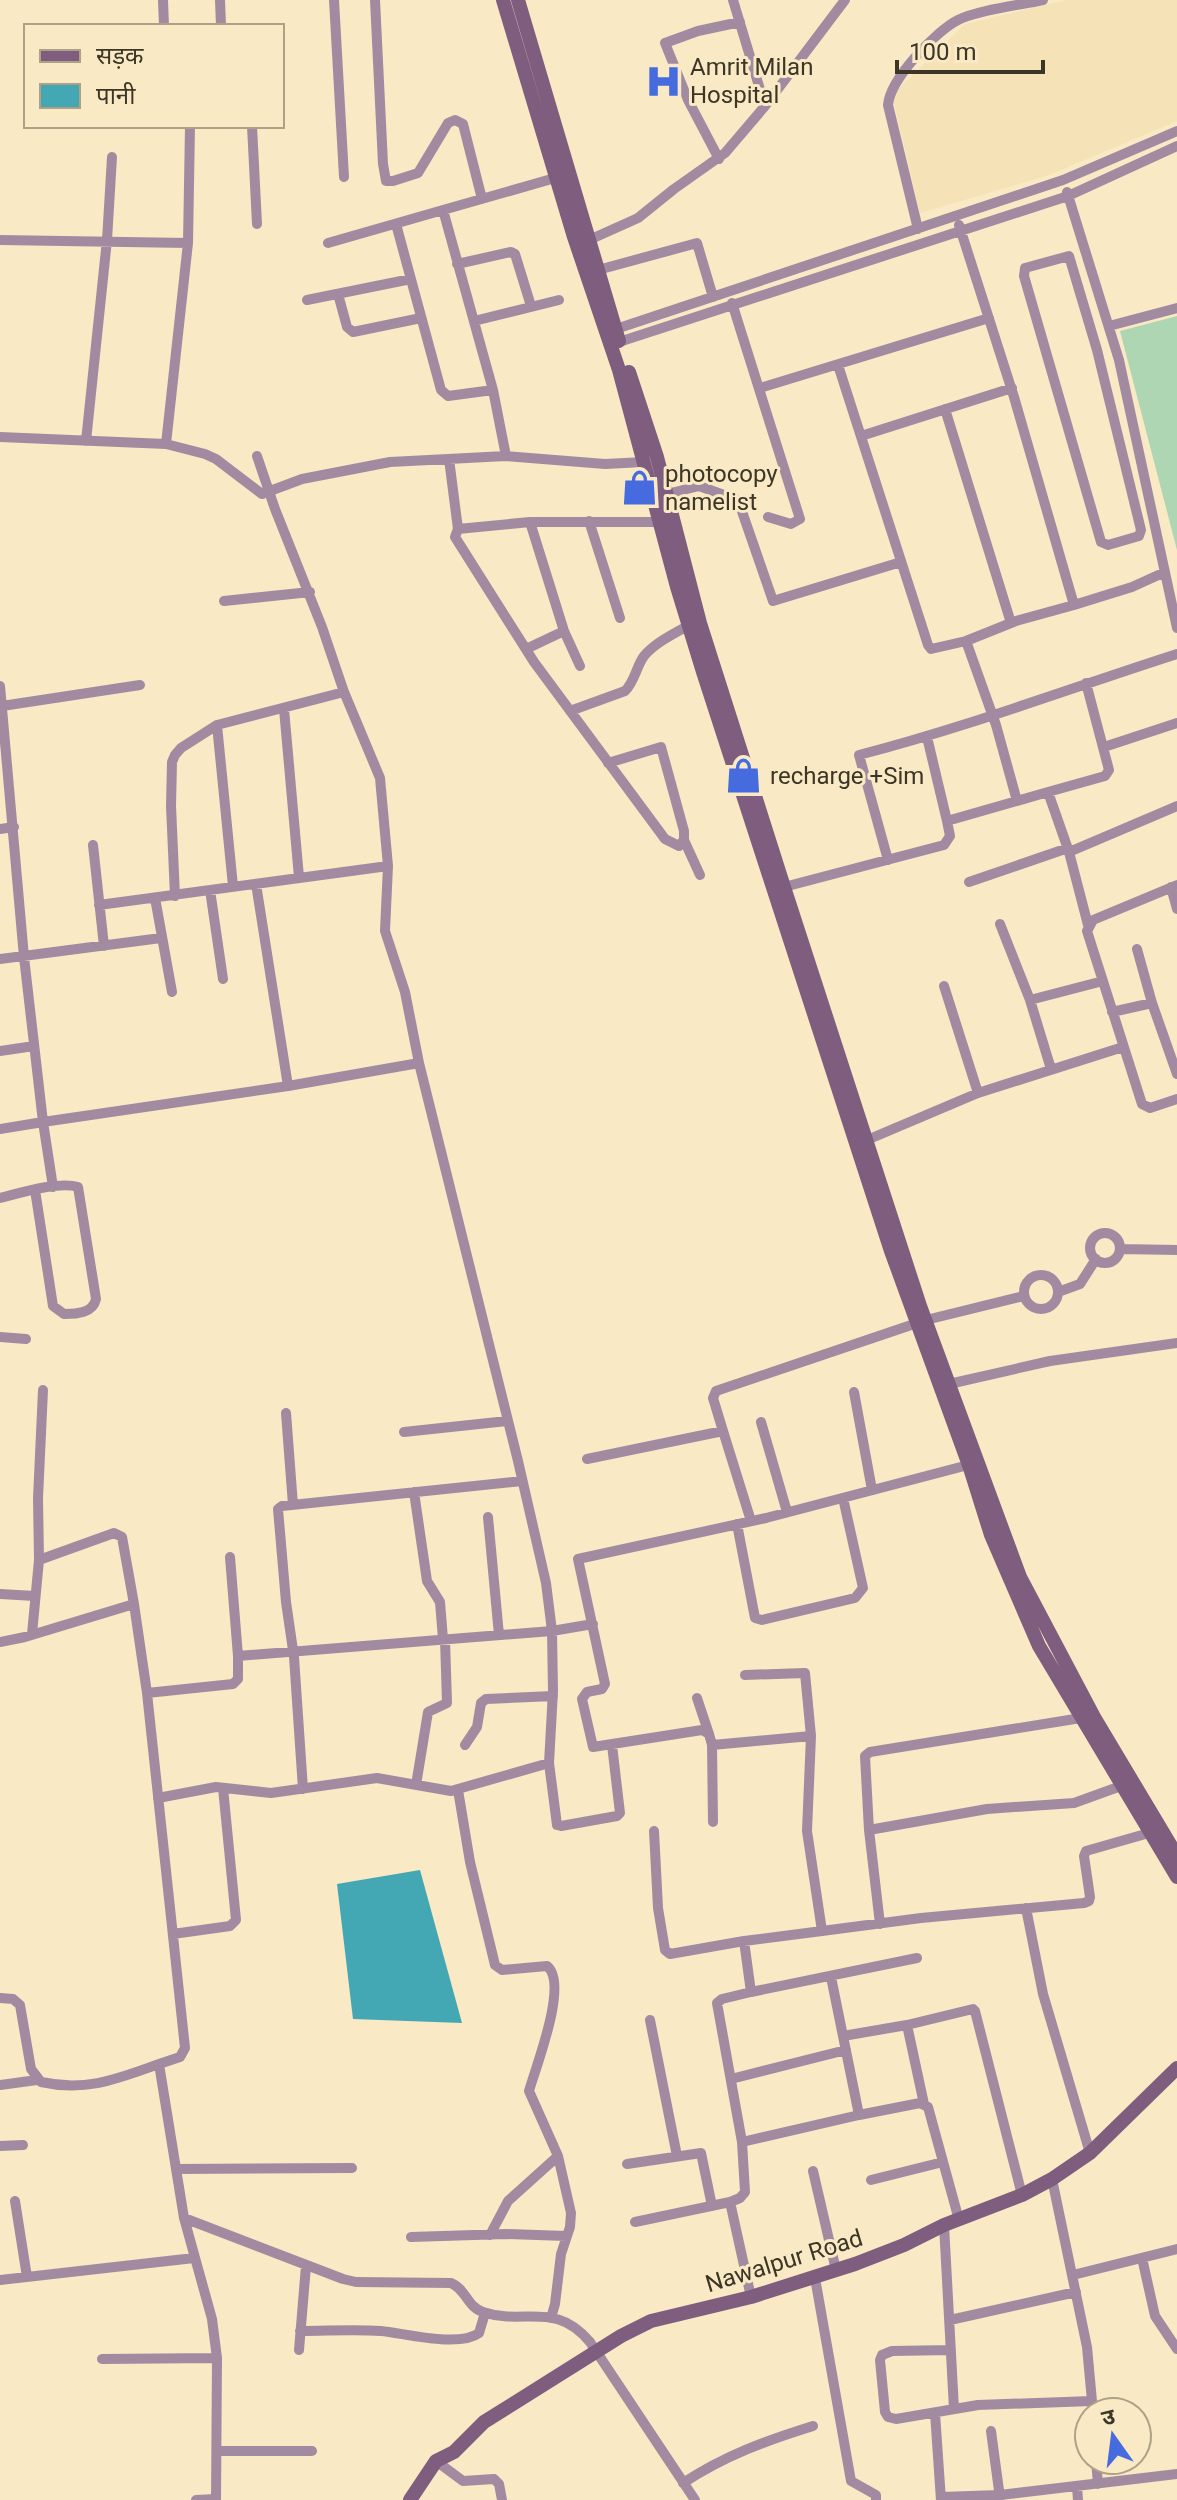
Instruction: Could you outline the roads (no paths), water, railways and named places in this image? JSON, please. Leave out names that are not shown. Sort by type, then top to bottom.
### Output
[{"type":"street","points":[[163,0],[164,24]]},
{"type":"street","points":[[220,0],[221,24]]},
{"type":"street","points":[[334,0],[344,177]]},
{"type":"street","points":[[375,0],[386,181],[418,173],[448,123],[455,120],[463,124],[482,199]]},
{"type":"street","points":[[503,0],[563,176],[589,240],[667,494],[700,623],[867,1140],[921,1322],[949,1384],[974,1464],[991,1535],[1039,1646],[1177,1877]]},
{"type":"street","points":[[518,0],[563,176],[689,625],[815,1021],[921,1322],[1020,1577],[1094,1717],[1177,1856]]},
{"type":"street","points":[[733,0],[765,106]]},
{"type":"street","points":[[589,240],[638,218],[719,159],[765,106],[845,0]]},
{"type":"street","points":[[918,229],[888,105],[890,93],[913,61],[960,18],[1043,0]]},
{"type":"street","points":[[719,159],[688,100],[665,43],[698,31],[740,22]]},
{"type":"street","points":[[166,444],[188,243],[190,128]]},
{"type":"street","points":[[252,128],[257,224]]},
{"type":"street","points":[[618,336],[713,297],[1063,180],[1177,131]]},
{"type":"street","points":[[618,336],[1068,196],[1177,146]]},
{"type":"street","points":[[86,441],[107,240],[112,157]]},
{"type":"street","points":[[328,243],[563,176]]},
{"type":"street","points":[[1063,180],[1115,344],[1177,628]]},
{"type":"street","points":[[443,210],[493,390],[506,456]]},
{"type":"street","points":[[957,216],[1012,388],[1074,605]]},
{"type":"street","points":[[396,224],[444,393],[448,396],[493,390]]},
{"type":"street","points":[[0,240],[188,243]]},
{"type":"street","points":[[598,270],[697,243],[713,297]]},
{"type":"street","points":[[457,264],[511,252],[515,254],[531,306]]},
{"type":"street","points":[[1069,256],[1097,350],[1141,530],[1139,536],[1108,545],[1101,542],[1024,276],[1025,268],[1069,256]]},
{"type":"street","points":[[307,300],[411,279]]},
{"type":"street","points":[[338,294],[347,327],[353,332],[421,318]]},
{"type":"street","points":[[474,321],[559,300]]},
{"type":"street","points":[[732,303],[800,519],[791,524],[768,517]]},
{"type":"street","points":[[1109,326],[1177,308]]},
{"type":"street","points":[[760,388],[989,318]]},
{"type":"street","points":[[1097,350],[1115,344]]},
{"type":"street","points":[[838,365],[931,649],[966,641],[1011,623],[1132,587],[1165,572]]},
{"type":"street","points":[[861,436],[1012,388]]},
{"type":"street","points":[[945,409],[1011,623]]},
{"type":"street","points":[[0,437],[166,444],[205,454],[224,464],[256,492],[269,492],[302,479],[368,464],[506,456],[605,464],[644,462]]},
{"type":"street","points":[[257,456],[310,592],[344,692],[380,778],[388,866],[385,931],[405,992],[419,1063],[546,1583],[552,1631],[553,1696],[549,1763],[557,1825],[617,1816],[621,1809],[612,1745]]},
{"type":"street","points":[[449,459],[458,529],[455,537],[526,649],[665,839],[679,846],[684,840]]},
{"type":"street","points":[[667,494],[699,486],[738,500],[773,601],[901,562]]},
{"type":"street","points":[[589,521],[620,618]]},
{"type":"street","points":[[458,529],[530,522],[660,522]]},
{"type":"street","points":[[530,522],[564,631],[580,666]]},
{"type":"street","points":[[224,601],[310,592]]},
{"type":"street","points":[[570,711],[625,691],[631,686],[642,658],[659,643],[689,625]]},
{"type":"street","points":[[526,649],[564,631]]},
{"type":"street","points":[[966,641],[1017,801]]},
{"type":"street","points":[[888,860],[859,755],[927,737],[1177,654]]},
{"type":"street","points":[[947,821],[1105,776],[1109,770],[1086,683]]},
{"type":"street","points":[[2,706],[140,685]]},
{"type":"street","points":[[0,686],[24,957],[53,1187]]},
{"type":"street","points":[[175,896],[172,762],[181,748],[217,725],[344,692]]},
{"type":"street","points":[[284,709],[299,877]]},
{"type":"street","points":[[1104,747],[1177,723]]},
{"type":"street","points":[[217,725],[233,886]]},
{"type":"street","points":[[784,887],[944,845],[950,836],[927,737]]},
{"type":"street","points":[[608,763],[661,747],[684,840],[700,875]]},
{"type":"street","points":[[1048,792],[1068,850],[1087,931],[1142,1104],[1150,1108],[1177,1099]]},
{"type":"street","points":[[969,882],[1068,850],[1177,806]]},
{"type":"street","points":[[0,829],[14,827]]},
{"type":"street","points":[[93,845],[104,946]]},
{"type":"street","points":[[99,905],[388,866]]},
{"type":"street","points":[[256,884],[288,1086]]},
{"type":"street","points":[[1088,925],[1093,920],[1174,886],[1177,909]]},
{"type":"street","points":[[210,890],[223,979]]},
{"type":"street","points":[[155,898],[172,992]]},
{"type":"street","points":[[1000,924],[1030,1000],[1051,1069]]},
{"type":"street","points":[[0,959],[161,938]]},
{"type":"street","points":[[1137,949],[1177,1074]]},
{"type":"street","points":[[1030,1000],[1103,981]]},
{"type":"street","points":[[944,986],[978,1093]]},
{"type":"street","points":[[1112,1012],[1152,1003]]},
{"type":"street","points":[[0,1051],[34,1046]]},
{"type":"street","points":[[867,1140],[978,1093],[1123,1047]]},
{"type":"street","points":[[0,1129],[419,1063]]},
{"type":"street","points":[[0,1198],[35,1190],[75,1185],[82,1200],[96,1299],[93,1307],[80,1313],[64,1314],[53,1306],[35,1190]]},
{"type":"street","points":[[1098,1234],[1113,1234],[1121,1249],[1118,1256],[1110,1262],[1096,1259],[1090,1246],[1098,1234]]},
{"type":"street","points":[[1121,1249],[1177,1250]]},
{"type":"street","points":[[1058,1292],[1080,1284],[1096,1259]]},
{"type":"street","points":[[1039,1275],[1050,1277],[1058,1292],[1054,1302],[1040,1309],[1030,1305],[1024,1296],[1025,1284],[1039,1275]]},
{"type":"street","points":[[751,1521],[713,1398],[716,1391],[921,1322],[1024,1296]]},
{"type":"street","points":[[0,1337],[26,1339]]},
{"type":"street","points":[[949,1384],[1050,1361],[1177,1343]]},
{"type":"street","points":[[32,1634],[39,1560],[38,1498],[43,1390]]},
{"type":"street","points":[[854,1392],[872,1490]]},
{"type":"street","points":[[286,1413],[293,1505]]},
{"type":"street","points":[[404,1432],[507,1421]]},
{"type":"street","points":[[761,1422],[787,1512]]},
{"type":"street","points":[[587,1459],[723,1431]]},
{"type":"street","points":[[709,1734],[702,1730],[593,1747],[582,1699],[587,1692],[602,1689],[605,1684],[578,1564],[582,1556],[751,1521],[974,1464]]},
{"type":"street","points":[[303,1789],[293,1651],[276,1514],[282,1506],[522,1481]]},
{"type":"street","points":[[414,1492],[427,1581],[440,1602],[447,1703],[428,1712],[416,1785]]},
{"type":"street","points":[[737,1524],[755,1618],[762,1620],[855,1598],[863,1588],[843,1498]]},
{"type":"street","points":[[488,1517],[499,1635]]},
{"type":"street","points":[[0,2085],[37,2080],[65,2087],[109,2082],[180,2057],[185,2048],[147,1693],[122,1537],[114,1533],[39,1560]]},
{"type":"street","points":[[147,1693],[233,1684],[238,1679],[230,1557]]},
{"type":"street","points":[[0,1594],[35,1596]]},
{"type":"street","points":[[0,1642],[134,1604]]},
{"type":"street","points":[[238,1656],[552,1631],[593,1624]]},
{"type":"street","points":[[745,1675],[805,1673],[811,1736],[807,1831],[822,1931]]},
{"type":"street","points":[[465,1745],[477,1727],[481,1703],[486,1699],[553,1696]]},
{"type":"street","points":[[697,1698],[712,1745],[713,1822]]},
{"type":"street","points":[[880,1924],[864,1761],[870,1752],[1081,1718]]},
{"type":"street","points":[[712,1745],[811,1736]]},
{"type":"street","points":[[158,1798],[223,1788],[271,1793],[377,1778],[458,1790],[549,1763]]},
{"type":"street","points":[[869,1830],[987,1809],[1074,1803],[1121,1786]]},
{"type":"street","points":[[173,1934],[230,1926],[236,1920],[223,1788]]},
{"type":"street","points":[[458,1790],[470,1862],[495,1965],[502,1970],[542,1965],[554,1974],[552,2014],[529,2091],[558,2156],[571,2213],[551,2318]]},
{"type":"street","points":[[654,1831],[658,1908],[665,1950],[670,1954],[921,1918],[1089,1901],[1086,1851],[1149,1833]]},
{"type":"street","points":[[1026,1908],[1043,1994],[1090,2153]]},
{"type":"street","points":[[744,1941],[751,1992]]},
{"type":"street","points":[[635,2222],[730,2202],[745,2192],[742,2142],[717,2003],[751,1992],[917,1958]]},
{"type":"street","points":[[831,1977],[859,2115]]},
{"type":"street","points":[[0,1998],[13,1999],[20,2005],[31,2069],[37,2080]]},
{"type":"street","points":[[843,2036],[907,2025],[967,2009],[975,2011],[1022,2195]]},
{"type":"street","points":[[650,2020],[677,2156]]},
{"type":"street","points":[[907,2025],[924,2104],[928,2107],[943,2162],[951,2222],[950,2320],[954,2409]]},
{"type":"street","points":[[731,2079],[846,2050]]},
{"type":"street","points":[[159,2064],[184,2218],[212,2319],[217,2358],[216,2500],[196,2500]]},
{"type":"street","name":"Nawalpur Road","points":[[410,2500],[436,2461],[454,2452],[484,2422],[596,2351],[651,2321],[815,2278],[904,2245],[951,2222],[1022,2195],[1090,2153],[1177,2068]]},
{"type":"street","points":[[742,2142],[859,2115],[924,2104]]},
{"type":"street","points":[[0,2146],[23,2145]]},
{"type":"street","points":[[627,2164],[701,2153],[712,2206]]},
{"type":"street","points":[[490,2235],[508,2201],[558,2156]]},
{"type":"street","points":[[871,2180],[943,2162]]},
{"type":"street","points":[[176,2169],[352,2168]]},
{"type":"street","points":[[813,2171],[836,2270]]},
{"type":"street","points":[[1052,2179],[1087,2347],[1091,2396]]},
{"type":"street","points":[[15,2201],[27,2277]]},
{"type":"street","points":[[730,2202],[751,2297]]},
{"type":"street","points":[[184,2218],[306,2266],[356,2282],[451,2283],[462,2290],[474,2309],[485,2313],[569,2322],[580,2330],[596,2351],[695,2500]]},
{"type":"street","points":[[411,2237],[566,2236]]},
{"type":"street","points":[[1073,2275],[1177,2249]]},
{"type":"street","points":[[0,2280],[194,2258]]},
{"type":"street","points":[[1142,2258],[1155,2316],[1177,2349]]},
{"type":"street","points":[[299,2350],[306,2266]]},
{"type":"street","points":[[815,2278],[851,2481],[876,2495],[876,2500]]},
{"type":"street","points":[[950,2320],[1076,2292]]},
{"type":"street","points":[[300,2331],[384,2331],[405,2337],[467,2338],[479,2333],[485,2313]]},
{"type":"street","points":[[951,2350],[892,2351],[882,2355],[885,2412],[888,2417],[896,2419],[1004,2403],[1073,2405]]},
{"type":"street","points":[[102,2359],[217,2358]]},
{"type":"street","points":[[935,2413],[941,2499],[1000,2498],[1177,2474]]},
{"type":"street","points":[[683,2483],[746,2447],[813,2426]]},
{"type":"street","points":[[991,2431],[1000,2498]]},
{"type":"street","points":[[217,2451],[312,2451]]},
{"type":"street","points":[[436,2461],[463,2481],[494,2479],[499,2484],[502,2500]]},
{"type":"street","points":[[1097,2476],[1098,2484]]},
{"type":"street","points":[[1077,2487],[1078,2500]]},
{"type":"water","points":[[420,1870],[462,2023],[353,2019],[337,1884]]},
{"type":"place","name":"Amrit Milan Hospital","points":[[664,81]]},
{"type":"place","name":"photocopy namelist","points":[[639,488]]},
{"type":"place","name":"recharge +Sim","points":[[744,776]]}]
